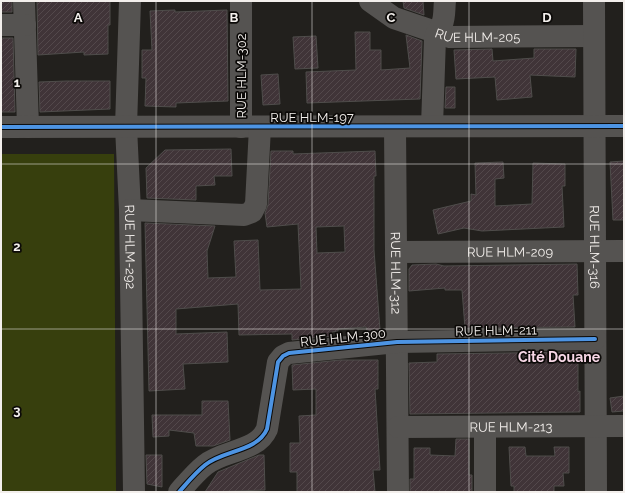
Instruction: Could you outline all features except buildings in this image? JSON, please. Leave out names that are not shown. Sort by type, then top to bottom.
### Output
[{"type":"street","points":[[24,1],[28,127]]},
{"type":"street","name":"RUE HLM-292","points":[[130,1],[126,127],[130,210],[134,492]]},
{"type":"street","name":"RUE HLM-302","points":[[130,210],[244,215],[252,212],[256,204],[241,1]]},
{"type":"street","name":"RUE HLM-205","points":[[370,1],[394,18],[450,37],[594,36]]},
{"type":"street","points":[[432,126],[436,33],[442,26],[444,19],[445,1]]},
{"type":"street","name":"RUE HLM-316","points":[[594,1],[596,492]]},
{"type":"street","points":[[1,25],[25,25]]},
{"type":"street","name":"RUE HLM-197","points":[[1,127],[624,126]]},
{"type":"street","name":"RUE HLM-312","points":[[394,127],[398,492]]},
{"type":"street","name":"RUE HLM-209","points":[[396,252],[624,251]]},
{"type":"street","name":"RUE HLM-211","points":[[397,342],[595,339]]},
{"type":"street","name":"RUE HLM-300","points":[[179,492],[205,465],[218,457],[258,442],[263,437],[267,429],[278,362],[283,356],[298,352],[397,342]]},
{"type":"street","points":[[485,426],[485,492]]},
{"type":"street","name":"RUE HLM-213","points":[[398,427],[624,426]]},
{"type":"green space","points":[[1,154],[114,154],[116,492],[1,492]]},
{"type":"cycle path","points":[[1,127],[624,126]]},
{"type":"cycle path","points":[[179,492],[194,475],[212,460],[248,447],[262,437],[267,429],[278,362],[283,356],[289,353],[397,342],[595,339]]},
{"type":"district","name":"Cité Douane","points":[[559,357]]}]
